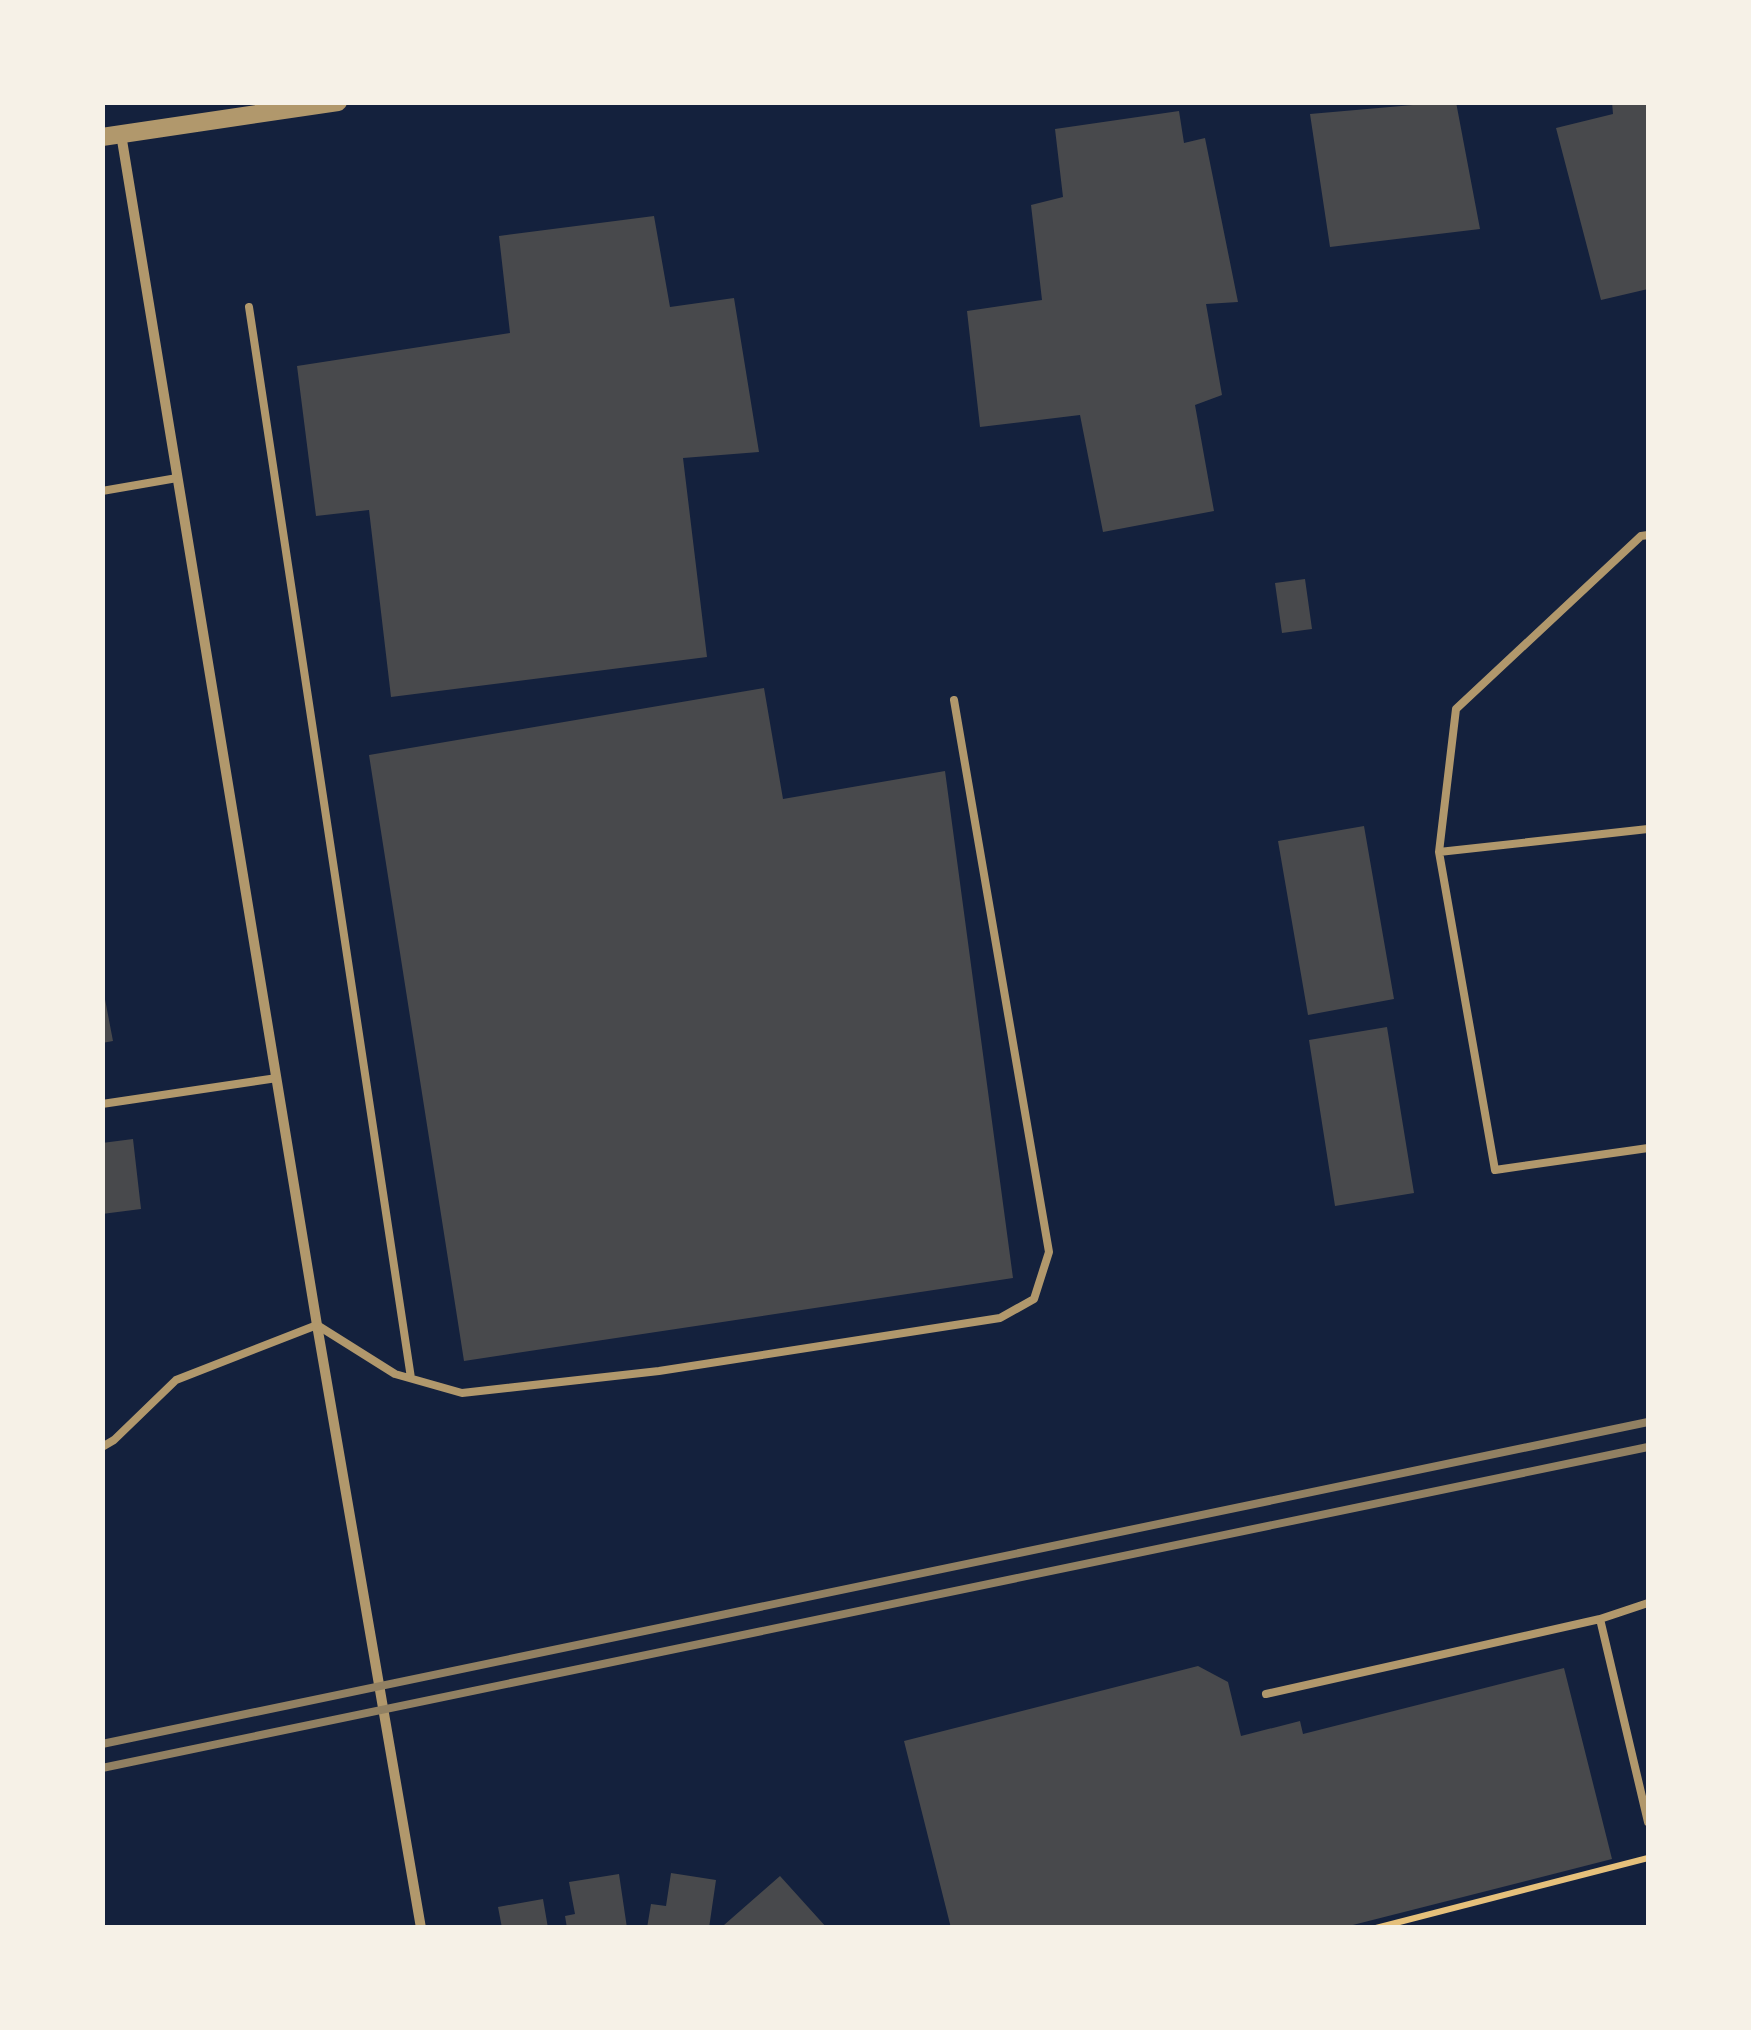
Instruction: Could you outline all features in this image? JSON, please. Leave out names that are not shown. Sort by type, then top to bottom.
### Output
[{"type":"street","points":[[338,102],[112,136],[177,478],[421,1928]]},
{"type":"lane","points":[[249,307],[411,1378]]},
{"type":"lane","points":[[102,492],[177,478]]},
{"type":"lane","points":[[1648,535],[1640,536],[1456,709],[1440,852],[1495,1170],[1648,1148]]},
{"type":"lane","points":[[102,1447],[176,1380],[317,1325],[395,1374],[462,1392],[659,1372],[1000,1318],[1034,1300],[1049,1252],[954,700]]},
{"type":"lane","points":[[1440,852],[1648,828]]},
{"type":"lane","points":[[102,1104],[277,1078]]},
{"type":"lane","points":[[1266,1694],[1600,1618],[1648,1603]]},
{"type":"lane","points":[[1600,1618],[1648,1822]]},
{"type":"path","points":[[1376,1928],[1648,1858]]},
{"type":"building","points":[[1456,102],[1480,229],[1330,247],[1310,114]]},
{"type":"building","points":[[1612,102],[1648,102],[1648,289],[1601,300],[1556,128],[1613,114]]},
{"type":"building","points":[[1179,111],[1184,143],[1205,138],[1238,302],[1206,304],[1222,395],[1195,405],[1214,511],[1103,532],[1080,415],[980,427],[967,311],[1042,300],[1031,205],[1063,197],[1055,129]]},
{"type":"building","points":[[654,216],[670,307],[734,298],[759,452],[683,458],[707,657],[391,697],[369,510],[316,516],[297,366],[510,333],[499,236]]},
{"type":"building","points":[[1305,579],[1312,629],[1282,633],[1275,583]]},
{"type":"building","points":[[764,688],[783,799],[945,771],[1013,1278],[464,1361],[369,755]]},
{"type":"building","points":[[1364,826],[1394,999],[1308,1015],[1278,841]]},
{"type":"building","points":[[102,994],[113,1041],[102,1043]]},
{"type":"building","points":[[1387,1027],[1414,1193],[1335,1206],[1309,1040]]},
{"type":"building","points":[[133,1139],[141,1209],[102,1214],[102,1143]]},
{"type":"building","points":[[1198,1666],[1228,1682],[1241,1736],[1300,1721],[1303,1734],[1564,1668],[1612,1859],[1341,1928],[951,1928],[904,1741]]},
{"type":"building","points":[[671,1873],[716,1880],[709,1928],[647,1928],[651,1904],[666,1906]]},
{"type":"building","points":[[619,1874],[627,1928],[567,1928],[565,1916],[575,1914],[569,1882]]},
{"type":"building","points":[[780,1876],[827,1928],[726,1928],[724,1925]]},
{"type":"building","points":[[543,1899],[548,1928],[502,1928],[498,1907]]},
{"type":"railway","points":[[102,1744],[1648,1422]]},
{"type":"railway","points":[[102,1768],[1648,1447]]}]
